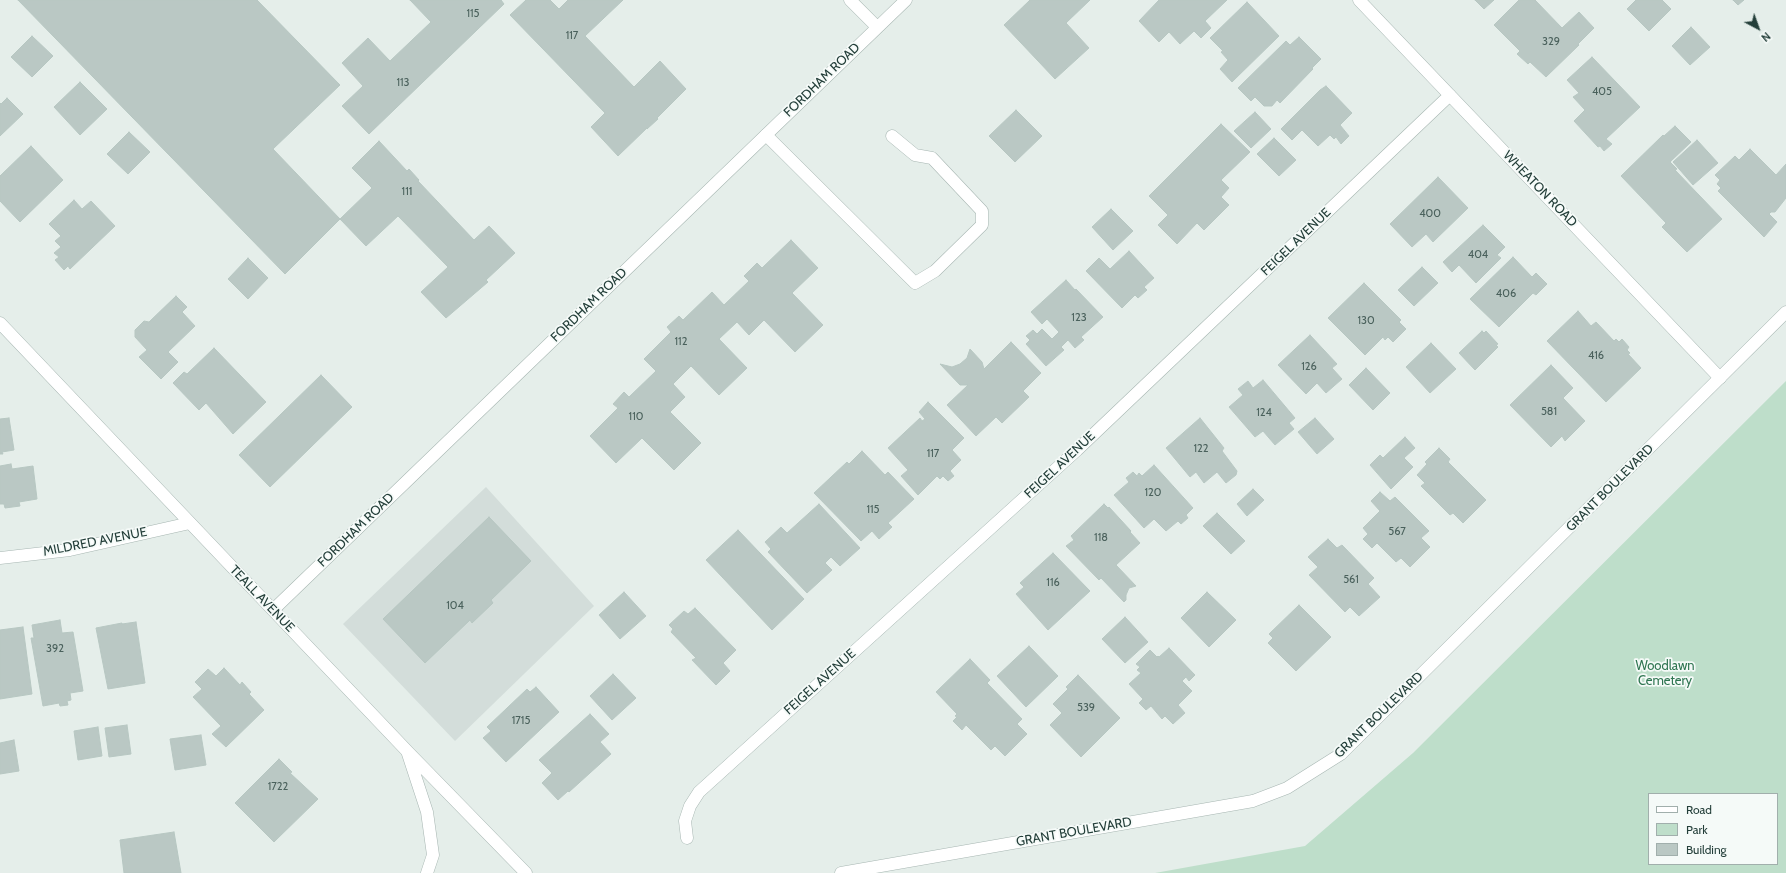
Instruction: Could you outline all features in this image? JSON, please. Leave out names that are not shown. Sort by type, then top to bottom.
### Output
[{"type":"street","points":[[850,0],[877,27]]},
{"type":"street","name":"FORDHAM ROAD","points":[[273,610],[906,0]]},
{"type":"street","name":"WHEATON ROAD","points":[[1359,0],[1720,378]]},
{"type":"street","name":"FEIGEL AVENUE","points":[[687,838],[686,821],[690,806],[699,792],[1077,450],[1450,95]]},
{"type":"street","points":[[766,135],[915,283],[935,271],[982,225],[982,211],[932,158],[915,155],[892,136]]},
{"type":"street","name":"GRANT BOULEVARD","points":[[840,873],[1253,801],[1287,788],[1341,754],[1786,312]]},
{"type":"street","name":"TEALL AVENUE","points":[[0,323],[407,751],[526,873]]},
{"type":"street","name":"MILDRED AVENUE","points":[[0,558],[70,550],[190,523]]},
{"type":"street","points":[[407,751],[427,812],[433,855],[427,873]]},
{"type":"shaded area","points":[[486,487],[594,606],[455,741],[343,624]]},
{"type":"green space","name":"Woodlawn Cemetery","points":[[1786,381],[1786,873],[1155,873],[1305,846],[1413,753]]},
{"type":"building","points":[[18,0],[257,0],[340,85],[273,149],[340,219],[285,274]]},
{"type":"building","points":[[410,0],[501,0],[504,4],[369,134],[342,106],[363,86],[342,63],[368,38],[390,61],[431,22]]},
{"type":"building","points":[[526,0],[550,0],[559,9],[568,0],[623,0],[585,36],[634,87],[660,61],[686,89],[657,118],[658,119],[618,156],[591,127],[605,113],[510,15]]},
{"type":"building","points":[[1030,0],[1090,0],[1066,23],[1089,48],[1055,79],[1004,25]]},
{"type":"building","points":[[1159,0],[1227,0],[1205,21],[1211,28],[1201,38],[1194,31],[1180,44],[1169,32],[1159,42],[1139,21]]},
{"type":"building","points":[[1475,0],[1494,0],[1484,9]]},
{"type":"building","points":[[1519,0],[1535,0],[1562,28],[1579,12],[1594,28],[1546,77],[1530,62],[1528,64],[1517,54],[1520,51],[1494,25]]},
{"type":"building","points":[[1636,0],[1662,0],[1671,9],[1649,31],[1627,9]]},
{"type":"building","points":[[1733,0],[1744,0],[1738,5]]},
{"type":"building","points":[[1247,2],[1279,36],[1232,82],[1220,69],[1228,60],[1221,52],[1223,51],[1210,38]]},
{"type":"building","points":[[1691,27],[1710,47],[1690,65],[1672,46]]},
{"type":"building","points":[[32,36],[53,56],[32,77],[11,57]]},
{"type":"building","points":[[1299,37],[1321,59],[1280,103],[1277,100],[1272,106],[1264,106],[1255,97],[1251,101],[1238,88],[1286,41],[1290,45]]},
{"type":"building","points":[[1592,57],[1640,107],[1606,139],[1612,144],[1604,151],[1600,146],[1598,147],[1574,121],[1585,110],[1573,97],[1579,93],[1567,80]]},
{"type":"building","points":[[80,82],[107,109],[80,135],[54,107]]},
{"type":"building","points":[[1326,86],[1352,113],[1340,125],[1349,136],[1341,144],[1336,137],[1334,139],[1330,135],[1318,146],[1302,130],[1292,140],[1281,129],[1320,90]]},
{"type":"building","points":[[7,98],[23,114],[0,136],[0,103],[1,104]]},
{"type":"building","points":[[1016,110],[1042,136],[1015,162],[989,136]]},
{"type":"building","points":[[1255,112],[1271,129],[1251,148],[1234,131]]},
{"type":"building","points":[[1221,124],[1250,152],[1221,180],[1229,188],[1221,197],[1229,205],[1204,230],[1197,223],[1177,244],[1158,225],[1168,215],[1149,196]]},
{"type":"building","points":[[1675,126],[1691,142],[1670,162],[1677,169],[1675,170],[1722,219],[1687,252],[1662,227],[1666,223],[1621,176],[1663,135],[1664,136]]},
{"type":"building","points":[[129,132],[150,152],[128,174],[107,154]]},
{"type":"building","points":[[1274,138],[1296,160],[1279,176],[1257,154]]},
{"type":"building","points":[[1697,140],[1718,163],[1693,185],[1673,162]]},
{"type":"building","points":[[379,141],[407,171],[409,169],[419,180],[418,181],[474,240],[489,226],[515,253],[486,280],[488,282],[446,318],[421,292],[448,267],[398,216],[366,246],[340,219],[372,188],[352,168]]},
{"type":"building","points":[[31,146],[63,180],[20,222],[0,201],[0,176]]},
{"type":"building","points":[[1750,149],[1776,175],[1786,164],[1786,198],[1775,212],[1771,212],[1769,214],[1777,222],[1764,237],[1718,191],[1721,188],[1717,184],[1720,180],[1715,175],[1735,156],[1739,160]]},
{"type":"building","points":[[1438,177],[1468,208],[1433,242],[1426,234],[1412,247],[1390,224]]},
{"type":"building","points":[[74,200],[82,209],[91,201],[115,226],[70,269],[68,266],[64,270],[55,260],[59,257],[54,253],[61,247],[55,241],[61,236],[49,224]]},
{"type":"building","points":[[1111,209],[1133,231],[1113,250],[1092,227]]},
{"type":"building","points":[[1483,225],[1505,247],[1497,255],[1501,258],[1476,283],[1459,265],[1452,272],[1443,262]]},
{"type":"building","points":[[791,240],[818,268],[792,293],[823,325],[795,352],[764,320],[749,335],[737,322],[719,339],[747,368],[719,395],[691,366],[673,384],[685,397],[670,412],[701,443],[674,470],[642,438],[616,463],[590,436],[618,408],[613,404],[624,392],[629,397],[656,371],[644,359],[671,332],[667,327],[679,316],[683,320],[712,292],[724,305],[749,281],[744,276],[757,263],[762,268]]},
{"type":"building","points":[[1129,251],[1154,278],[1144,287],[1147,290],[1138,298],[1135,295],[1122,308],[1086,271],[1099,258],[1110,269]]},
{"type":"building","points":[[1513,257],[1532,277],[1536,273],[1547,284],[1536,295],[1533,293],[1499,327],[1470,299]]},
{"type":"building","points":[[248,258],[268,278],[248,299],[228,279]]},
{"type":"building","points":[[1422,267],[1438,283],[1414,306],[1398,290]]},
{"type":"building","points":[[1066,280],[1103,317],[1081,337],[1084,340],[1075,348],[1068,340],[1061,347],[1064,350],[1046,366],[1026,344],[1030,340],[1026,336],[1033,330],[1037,334],[1042,329],[1052,339],[1059,332],[1047,319],[1042,324],[1031,312]]},
{"type":"building","points":[[1364,283],[1401,320],[1399,322],[1406,329],[1393,342],[1388,337],[1385,340],[1383,337],[1365,355],[1328,318]]},
{"type":"building","points":[[176,296],[187,307],[182,312],[195,326],[168,352],[178,362],[161,379],[139,357],[147,350],[135,337],[135,330],[144,321],[149,322]]},
{"type":"building","points":[[1578,311],[1591,326],[1596,322],[1614,341],[1616,339],[1619,342],[1622,339],[1629,347],[1627,350],[1630,353],[1628,354],[1641,368],[1606,402],[1547,341]]},
{"type":"building","points":[[1482,331],[1484,333],[1486,331],[1498,344],[1496,345],[1498,347],[1475,370],[1459,353]]},
{"type":"building","points":[[1310,335],[1337,364],[1332,368],[1342,379],[1326,393],[1317,383],[1306,394],[1278,365]]},
{"type":"building","points":[[1011,342],[1041,373],[1023,391],[1029,397],[1002,423],[996,417],[976,436],[947,405],[968,385],[960,385],[940,364],[952,367],[960,364],[967,358],[970,349],[982,362],[984,369]]},
{"type":"building","points":[[1431,343],[1456,369],[1430,393],[1406,367]]},
{"type":"building","points":[[214,348],[266,402],[233,434],[206,403],[199,410],[173,383],[184,372],[187,374]]},
{"type":"building","points":[[1551,365],[1573,388],[1563,398],[1585,421],[1565,441],[1562,436],[1551,447],[1510,405]]},
{"type":"building","points":[[1366,368],[1390,393],[1373,410],[1349,385]]},
{"type":"building","points":[[321,375],[352,407],[270,487],[239,455]]},
{"type":"building","points":[[1263,380],[1295,418],[1289,423],[1294,429],[1275,445],[1263,431],[1255,437],[1229,407],[1243,395],[1238,389],[1248,381],[1253,388]]},
{"type":"building","points":[[928,402],[964,438],[952,450],[961,460],[950,471],[954,476],[948,481],[943,476],[940,479],[937,476],[918,495],[901,476],[908,470],[888,448],[920,418],[922,421],[925,419],[919,412]]},
{"type":"building","points":[[9,418],[14,450],[2,452],[3,454],[0,454],[0,419]]},
{"type":"building","points":[[1200,418],[1224,448],[1222,451],[1237,471],[1236,475],[1226,483],[1217,472],[1204,483],[1196,472],[1190,477],[1166,448]]},
{"type":"building","points":[[1315,418],[1334,439],[1317,454],[1298,432]]},
{"type":"building","points":[[1405,437],[1415,448],[1404,458],[1413,467],[1391,489],[1370,465],[1380,455],[1383,458]]},
{"type":"building","points":[[1439,448],[1450,459],[1448,462],[1486,500],[1463,523],[1453,513],[1450,515],[1421,486],[1425,483],[1417,475],[1427,464],[1425,462]]},
{"type":"building","points":[[862,451],[885,475],[888,472],[914,499],[888,523],[892,527],[879,539],[872,531],[861,541],[814,493],[847,462],[849,464]]},
{"type":"building","points":[[11,464],[12,469],[33,466],[37,499],[19,502],[20,506],[5,508],[4,504],[0,504],[0,466]]},
{"type":"building","points":[[1154,465],[1193,508],[1186,515],[1188,518],[1181,524],[1178,521],[1166,531],[1154,519],[1144,528],[1114,495],[1129,482],[1126,478],[1133,472],[1137,476],[1139,473],[1142,476]]},
{"type":"building","points":[[1253,489],[1264,500],[1247,516],[1237,504]]},
{"type":"building","points":[[1380,492],[1390,501],[1395,497],[1429,531],[1421,538],[1430,547],[1410,567],[1401,558],[1396,562],[1377,543],[1372,548],[1363,539],[1368,534],[1363,528],[1380,511],[1371,501]]},
{"type":"building","points":[[819,504],[860,548],[840,566],[831,557],[825,563],[832,570],[807,593],[768,552],[771,549],[765,542],[781,527],[787,533]]},
{"type":"building","points":[[1104,504],[1108,508],[1109,507],[1140,543],[1116,565],[1136,586],[1129,588],[1126,595],[1126,600],[1124,602],[1101,578],[1099,580],[1066,546],[1074,540],[1071,536]]},
{"type":"building","points":[[1217,513],[1245,541],[1231,554],[1203,526]]},
{"type":"building","points":[[489,517],[531,561],[491,600],[493,603],[472,623],[470,620],[425,663],[383,619]]},
{"type":"building","points":[[738,530],[804,599],[772,630],[706,560]]},
{"type":"building","points":[[1328,539],[1337,548],[1342,545],[1374,578],[1368,584],[1380,597],[1359,616],[1350,607],[1345,612],[1309,575],[1318,567],[1308,557]]},
{"type":"building","points":[[1053,553],[1090,591],[1048,630],[1016,594],[1024,587],[1020,583]]},
{"type":"building","points":[[624,592],[646,616],[620,639],[599,615]]},
{"type":"building","points":[[1207,592],[1236,620],[1209,647],[1181,618]]},
{"type":"building","points":[[1299,605],[1331,637],[1296,671],[1268,643],[1273,638],[1269,634]]},
{"type":"building","points":[[695,608],[736,650],[723,663],[730,671],[716,685],[692,660],[696,658],[671,632],[673,629],[669,625],[684,611],[688,614]]},
{"type":"building","points":[[1125,617],[1148,642],[1125,663],[1102,639]]},
{"type":"building","points":[[60,620],[62,633],[73,632],[83,691],[70,693],[71,700],[67,701],[68,705],[60,706],[59,703],[43,706],[31,638],[34,638],[32,625]]},
{"type":"building","points":[[136,622],[145,683],[108,689],[96,628]]},
{"type":"building","points":[[23,627],[32,694],[0,699],[0,630]]},
{"type":"building","points":[[1029,646],[1058,676],[1026,707],[997,676]]},
{"type":"building","points":[[1169,648],[1195,675],[1189,681],[1186,677],[1182,681],[1192,691],[1178,705],[1185,713],[1173,724],[1165,716],[1162,719],[1151,706],[1146,710],[1139,703],[1143,699],[1129,684],[1141,673],[1137,670],[1140,667],[1136,664],[1150,650],[1157,657],[1159,657]]},
{"type":"building","points":[[970,659],[990,680],[987,683],[1022,719],[1017,724],[1027,734],[1005,756],[995,746],[991,750],[966,725],[962,730],[953,721],[957,717],[955,716],[957,714],[936,692]]},
{"type":"building","points":[[224,668],[240,685],[242,682],[251,692],[249,694],[264,710],[226,747],[212,734],[221,726],[193,697],[202,689],[195,682],[208,669],[216,676]]},
{"type":"building","points":[[613,674],[636,698],[612,720],[590,696]]},
{"type":"building","points":[[1078,675],[1120,718],[1081,757],[1050,725],[1062,713],[1053,704],[1068,689],[1066,687]]},
{"type":"building","points":[[536,687],[559,712],[506,762],[483,738],[491,731],[487,727],[527,689],[530,692]]},
{"type":"building","points":[[590,714],[609,734],[600,742],[611,754],[558,800],[542,783],[552,773],[539,760]]},
{"type":"building","points":[[127,725],[131,754],[109,757],[105,728]]},
{"type":"building","points":[[98,727],[102,756],[78,760],[74,731]]},
{"type":"building","points":[[201,735],[206,765],[175,770],[170,739]]},
{"type":"building","points":[[14,740],[19,771],[0,774],[0,743]]},
{"type":"building","points":[[279,759],[292,772],[290,773],[318,799],[274,842],[235,803]]},
{"type":"building","points":[[174,832],[181,873],[124,873],[120,840]]}]
